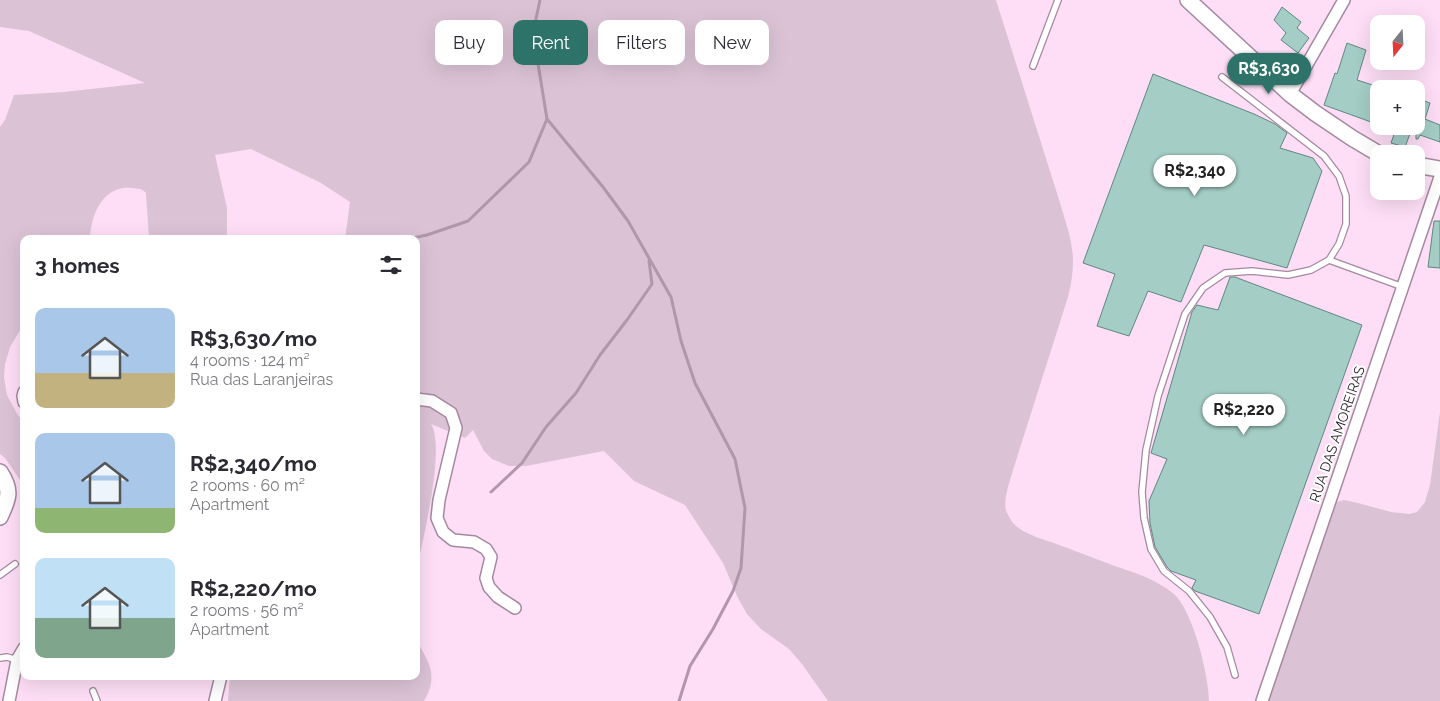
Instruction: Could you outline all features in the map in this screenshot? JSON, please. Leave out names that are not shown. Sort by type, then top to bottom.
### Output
[{"type":"street","points":[[1188,0],[1290,94],[1330,123],[1370,148]]},
{"type":"street","points":[[1290,94],[1344,0]]},
{"type":"street","points":[[1425,166],[1440,169]]},
{"type":"street","name":"RUA DAS AMOREIRAS","points":[[1262,701],[1440,177]]},
{"type":"street","points":[[420,399],[432,401],[452,413],[456,428],[439,500],[437,518],[443,532],[453,540],[474,542],[486,549],[491,557],[486,578],[489,588],[498,597],[515,608]]},
{"type":"street","points":[[0,472],[7,482],[8,499],[0,517]]},
{"type":"street","points":[[9,701],[17,660],[20,655]]},
{"type":"street","points":[[215,701],[220,680]]},
{"type":"lane","points":[[1033,66],[1058,0]]},
{"type":"lane","points":[[1222,77],[1324,156],[1340,176],[1346,196],[1346,224],[1339,244],[1329,260],[1311,270],[1288,275],[1252,271],[1225,273],[1203,288],[1185,314],[1158,396],[1146,450],[1142,492],[1144,518],[1152,549],[1164,570],[1189,591],[1210,617],[1227,647],[1235,675]]},
{"type":"lane","points":[[1329,260],[1403,287]]},
{"type":"lane","points":[[0,575],[15,564]]},
{"type":"lane","points":[[0,658],[7,657],[17,660]]},
{"type":"lane","points":[[93,691],[98,701]]},
{"type":"shaded area","points":[[0,0],[996,0],[1065,219],[1073,254],[1072,279],[1068,297],[1009,485],[1005,501],[1006,511],[1014,524],[1026,532],[1144,576],[1174,594],[1181,602],[1187,614],[1199,644],[1209,701],[828,701],[789,649],[761,629],[747,614],[723,563],[685,505],[634,481],[604,451],[526,466],[509,466],[492,459],[484,451],[473,430],[465,438],[431,424],[435,436],[436,453],[431,496],[420,553],[420,235],[346,235],[350,202],[321,183],[251,149],[215,155],[227,208],[227,235],[149,235],[146,193],[141,189],[122,188],[113,191],[100,203],[93,220],[90,235],[20,235],[20,331],[10,347],[5,364],[4,377],[7,395],[20,418],[20,480],[5,458],[0,454],[0,127],[5,120],[14,95],[64,92],[145,83],[29,31],[0,27]]},
{"type":"shaded area","points":[[1440,412],[1440,701],[1263,701],[1314,529],[1321,513],[1329,504],[1344,500],[1391,512],[1409,514],[1417,512],[1425,502],[1430,485]]},
{"type":"shaded area","points":[[420,647],[428,662],[431,676],[431,684],[424,701],[228,701],[230,680],[420,680]]},
{"type":"building","points":[[1282,7],[1301,22],[1297,28],[1309,38],[1298,53],[1281,40],[1286,33],[1274,20]]},
{"type":"building","points":[[1347,43],[1366,50],[1357,80],[1370,84],[1370,122],[1324,105],[1335,73],[1337,74]]},
{"type":"building","points":[[1153,74],[1275,124],[1287,133],[1280,148],[1313,158],[1322,171],[1287,268],[1204,245],[1181,302],[1148,291],[1129,336],[1097,326],[1115,274],[1083,263]]},
{"type":"building","points":[[1425,101],[1430,103],[1425,119]]},
{"type":"building","points":[[1425,119],[1440,125],[1440,142],[1420,135],[1425,135]]},
{"type":"building","points":[[1394,135],[1410,135],[1406,145],[1391,143]]},
{"type":"building","points":[[1434,221],[1440,221],[1440,268],[1428,267]]},
{"type":"building","points":[[1230,277],[1235,277],[1362,325],[1259,614],[1195,591],[1192,588],[1196,580],[1171,571],[1155,547],[1150,523],[1149,501],[1167,459],[1151,453],[1192,312],[1197,305],[1218,310]]},
{"type":"waterway","points":[[540,0],[533,33],[547,119],[603,187],[628,221],[671,297],[681,341],[695,383],[735,459],[745,508],[741,568],[733,591],[713,629],[690,666],[679,701]]},
{"type":"waterway","points":[[420,236],[468,221],[529,162],[547,119]]},
{"type":"waterway","points":[[491,492],[522,463],[546,427],[576,393],[600,355],[652,284],[649,261]]}]
